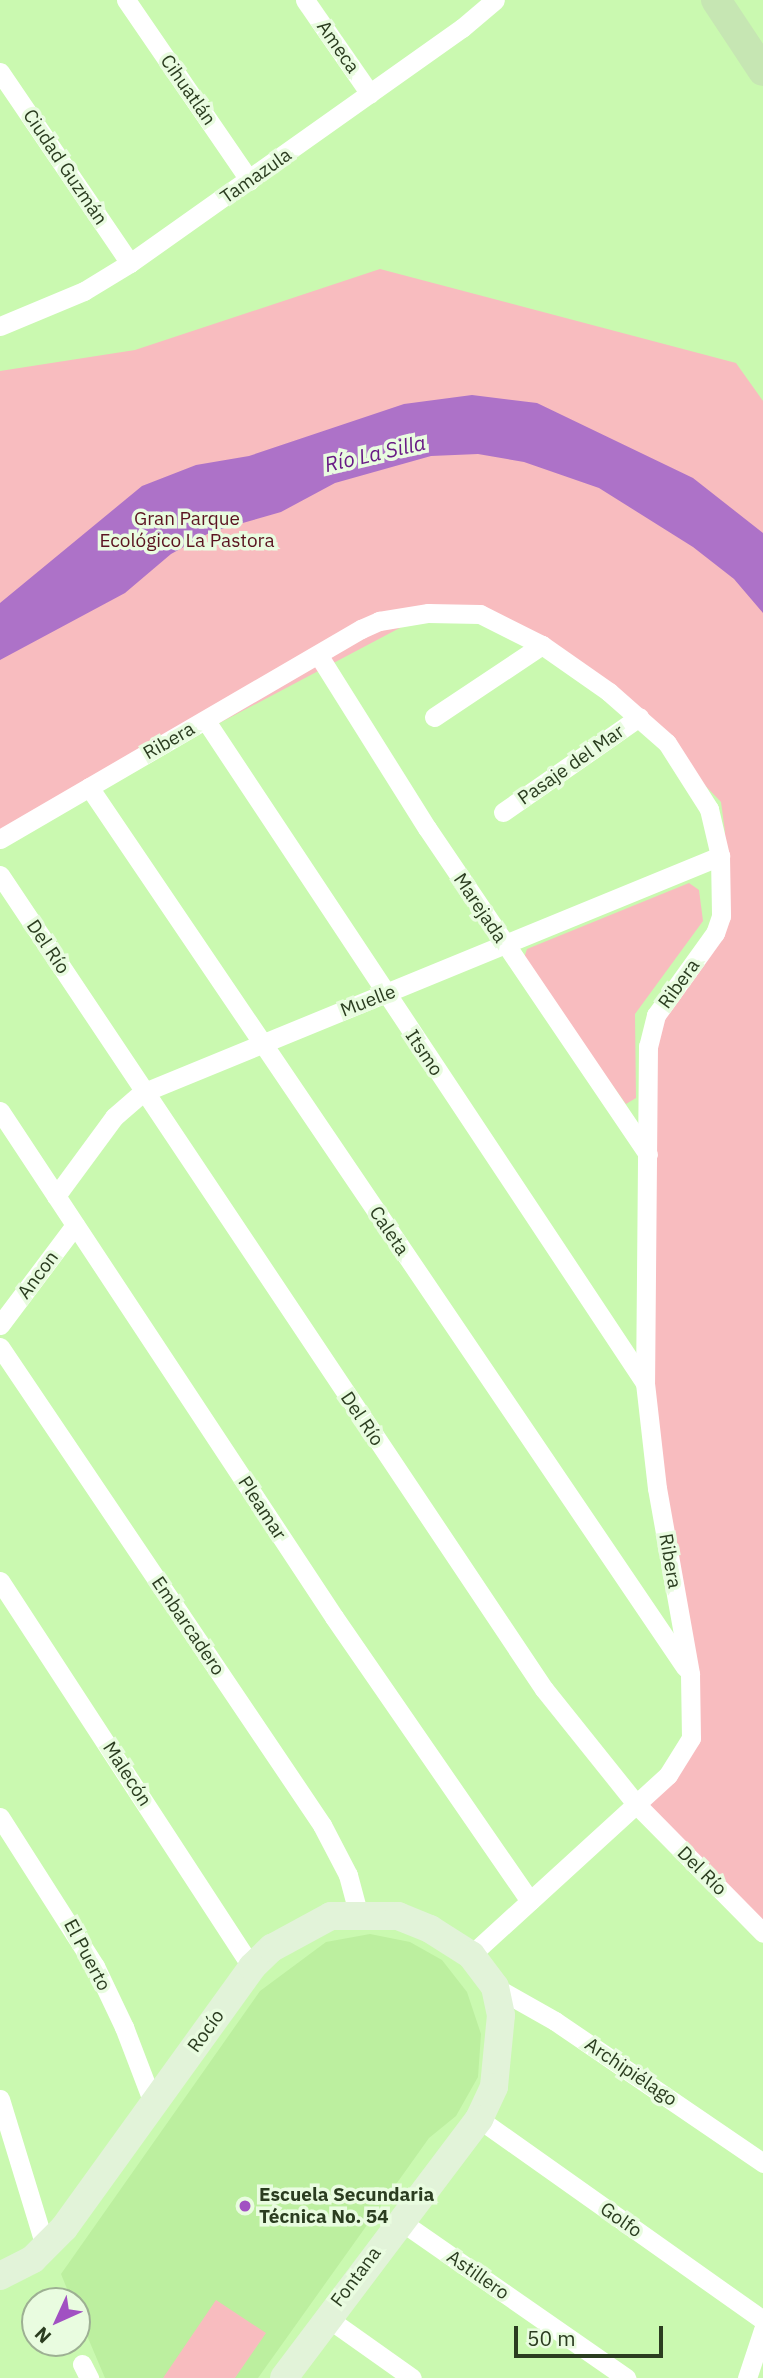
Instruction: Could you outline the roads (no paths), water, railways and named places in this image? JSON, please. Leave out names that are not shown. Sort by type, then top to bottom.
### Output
[{"type":"main road","points":[[716,0],[763,71]]},
{"type":"street","name":"Cihuatlán","points":[[126,0],[250,181]]},
{"type":"street","name":"Ameca","points":[[305,0],[370,94]]},
{"type":"street","name":"Tamazula","points":[[2,322],[84,291],[130,263],[370,94],[487,3]]},
{"type":"street","name":"Ciudad Guzmán","points":[[0,72],[130,263]]},
{"type":"street","name":"Ribera","points":[[0,839],[379,621],[428,613],[481,614],[542,645],[639,717],[667,743],[701,789],[720,856],[723,898],[715,933],[664,1002],[650,1030],[645,1383],[657,1488],[690,1674],[691,1738],[681,1759],[636,1804],[471,1955]]},
{"type":"street","points":[[434,718],[542,645]]},
{"type":"street","name":"Marejada","points":[[319,656],[506,947],[648,1154]]},
{"type":"street","name":"Pasaje del Mar","points":[[503,812],[639,717]]},
{"type":"street","name":"Itsmo","points":[[206,721],[385,995],[645,1383]]},
{"type":"street","name":"Caleta","points":[[89,787],[690,1674]]},
{"type":"street","name":"Muelle","points":[[56,1196],[114,1117],[142,1093],[261,1041],[506,947],[720,856]]},
{"type":"street","name":"Del Río","points":[[0,875],[142,1093],[544,1689],[636,1804],[763,1933]]},
{"type":"street","name":"Pleamar","points":[[0,1111],[334,1618],[530,1901]]},
{"type":"street","name":"Ancon","points":[[0,1325],[75,1225]]},
{"type":"street","name":"Embarcadero","points":[[0,1347],[322,1825],[348,1875],[358,1913]]},
{"type":"street","name":"Malecón","points":[[0,1581],[252,1967]]},
{"type":"street","name":"El Puerto","points":[[0,1817],[94,1966],[124,2027],[153,2104]]},
{"type":"street","name":"Rocío","points":[[0,2276],[46,2249],[88,2197],[252,1967],[296,1932],[331,1916],[358,1913],[398,1916],[430,1929],[471,1955]]},
{"type":"street","points":[[471,1955],[495,1987]]},
{"type":"street","name":"Fontana","points":[[284,2378],[399,2220],[479,2119],[494,2087],[500,2049],[495,1987]]},
{"type":"street","name":"Archipiélago","points":[[495,1987],[555,2021],[763,2163]]},
{"type":"street","points":[[0,2099],[46,2249]]},
{"type":"street","name":"Golfo","points":[[479,2119],[763,2320]]},
{"type":"street","name":"Astillero","points":[[399,2220],[626,2378]]},
{"type":"street","points":[[326,2317],[412,2378]]},
{"type":"street","points":[[747,2378],[760,2337]]},
{"type":"water","name":"Río La Silla","points":[[472,395],[537,403],[693,478],[763,533],[763,613],[734,579],[693,547],[599,488],[524,462],[478,454],[431,456],[335,483],[281,512],[211,532],[171,554],[125,593],[0,660],[0,603],[142,486],[196,465],[249,456],[404,404]]},
{"type":"place","name":"Escuela Secundaria Técnica No. 54","points":[[245,2206]]},
{"type":"park label","name":"Gran Parque Ecológico La Pastora","points":[[187,530]]}]
